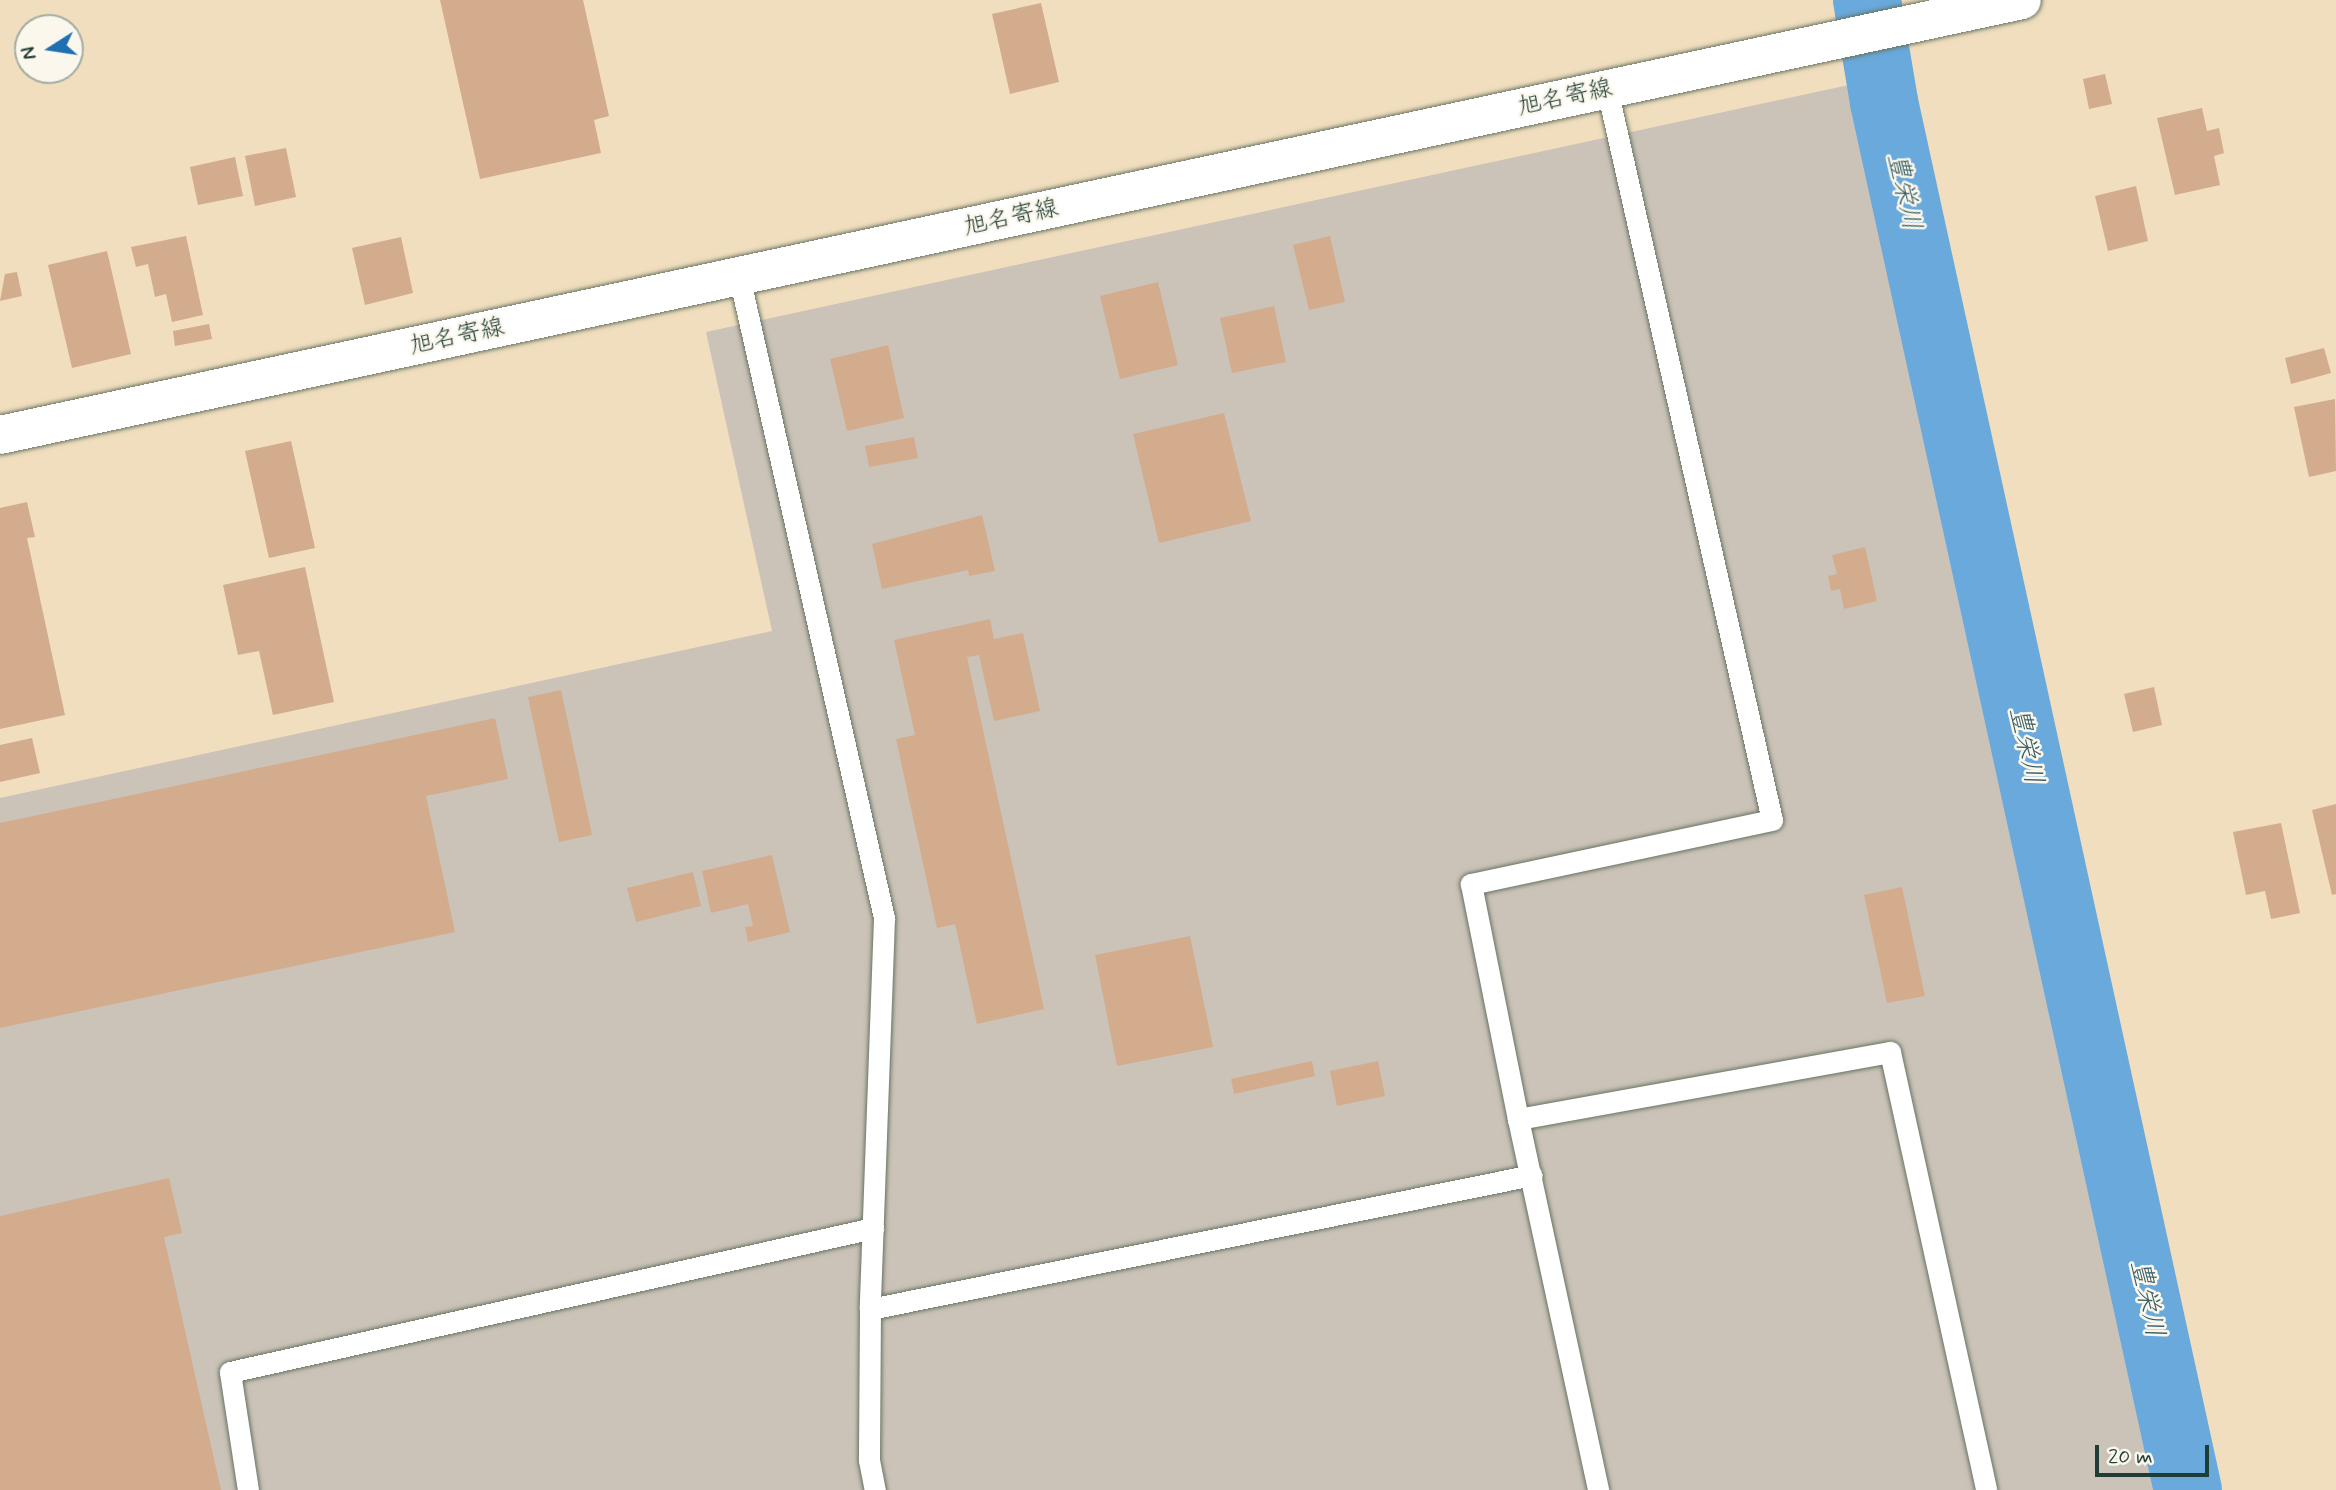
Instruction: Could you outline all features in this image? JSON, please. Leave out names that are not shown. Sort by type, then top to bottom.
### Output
[{"type":"main road","name":"旭名寄線","points":[[0,435],[2022,0]]},
{"type":"lane","points":[[1598,1490],[1518,1119],[1471,884],[1772,820],[1607,89]]},
{"type":"lane","points":[[739,276],[884,918],[870,1309],[869,1460],[875,1490]]},
{"type":"lane","points":[[1518,1119],[1890,1052],[1986,1490]]},
{"type":"lane","points":[[870,1309],[1532,1175]]},
{"type":"lane","points":[[248,1490],[230,1371],[873,1228]]},
{"type":"shaded area","points":[[1858,83],[2165,1490],[0,1490],[0,798],[772,631],[706,332]]},
{"type":"building","points":[[440,0],[583,0],[609,116],[594,120],[601,153],[480,179]]},
{"type":"building","points":[[1041,3],[1059,82],[1010,94],[992,14]]},
{"type":"building","points":[[2105,74],[2112,104],[2089,109],[2083,79]]},
{"type":"building","points":[[2202,108],[2207,131],[2219,128],[2224,153],[2214,156],[2220,185],[2175,195],[2157,118]]},
{"type":"building","points":[[286,148],[296,197],[255,206],[245,156]]},
{"type":"building","points":[[235,157],[243,196],[198,205],[190,167]]},
{"type":"building","points":[[2136,186],[2148,241],[2108,251],[2095,196]]},
{"type":"building","points":[[186,236],[203,315],[172,322],[166,294],[155,297],[148,264],[136,267],[131,247]]},
{"type":"building","points":[[1330,236],[1345,302],[1309,310],[1293,245]]},
{"type":"building","points":[[401,237],[413,293],[365,305],[352,248]]},
{"type":"building","points":[[107,251],[131,354],[72,368],[48,265]]},
{"type":"building","points":[[17,272],[22,296],[0,301],[5,274]]},
{"type":"building","points":[[1158,282],[1178,365],[1120,379],[1100,296]]},
{"type":"building","points":[[1274,306],[1286,362],[1232,373],[1220,318]]},
{"type":"building","points":[[209,324],[212,339],[175,346],[173,331]]},
{"type":"building","points":[[888,345],[904,418],[847,431],[830,359]]},
{"type":"building","points":[[2324,348],[2331,373],[2291,384],[2285,358]]},
{"type":"building","points":[[2335,399],[2336,471],[2309,477],[2294,407]]},
{"type":"building","points":[[1224,413],[1251,521],[1159,543],[1133,434]]},
{"type":"building","points":[[914,437],[918,458],[869,467],[865,446]]},
{"type":"building","points":[[291,441],[315,548],[269,558],[245,451]]},
{"type":"building","points":[[27,502],[35,537],[27,538],[65,715],[0,729],[0,508]]},
{"type":"building","points":[[982,515],[995,571],[969,576],[968,570],[882,589],[872,544]]},
{"type":"building","points":[[1865,547],[1877,601],[1844,609],[1840,589],[1831,591],[1828,576],[1837,574],[1832,555]]},
{"type":"building","points":[[305,567],[334,702],[273,715],[259,651],[238,655],[223,585]]},
{"type":"building","points":[[990,619],[994,639],[1023,633],[1040,711],[994,721],[979,655],[967,657],[1044,1009],[977,1024],[955,924],[937,928],[896,739],[915,735],[894,640]]},
{"type":"building","points":[[2154,687],[2162,725],[2133,732],[2124,694]]},
{"type":"building","points":[[561,690],[592,835],[559,842],[528,697]]},
{"type":"building","points":[[495,718],[508,779],[426,796],[455,932],[0,1028],[0,823]]},
{"type":"building","points":[[32,738],[40,773],[0,782],[0,745]]},
{"type":"building","points":[[2336,804],[2336,894],[2332,895],[2312,810]]},
{"type":"building","points":[[2281,823],[2300,913],[2271,919],[2265,891],[2246,895],[2233,832]]},
{"type":"building","points":[[772,855],[790,932],[748,942],[745,927],[753,926],[748,904],[711,913],[702,871]]},
{"type":"building","points":[[693,872],[701,906],[636,922],[627,888]]},
{"type":"building","points":[[1902,887],[1925,996],[1887,1003],[1864,895]]},
{"type":"building","points":[[1190,936],[1213,1047],[1117,1066],[1095,955]]},
{"type":"building","points":[[1312,1061],[1315,1076],[1234,1094],[1231,1079]]},
{"type":"building","points":[[1378,1061],[1385,1096],[1337,1106],[1330,1071]]},
{"type":"building","points":[[169,1178],[182,1233],[164,1237],[221,1490],[0,1490],[0,1216]]},
{"type":"waterway","name":"豊栄川","points":[[1867,0],[1884,102],[2188,1490]]}]
